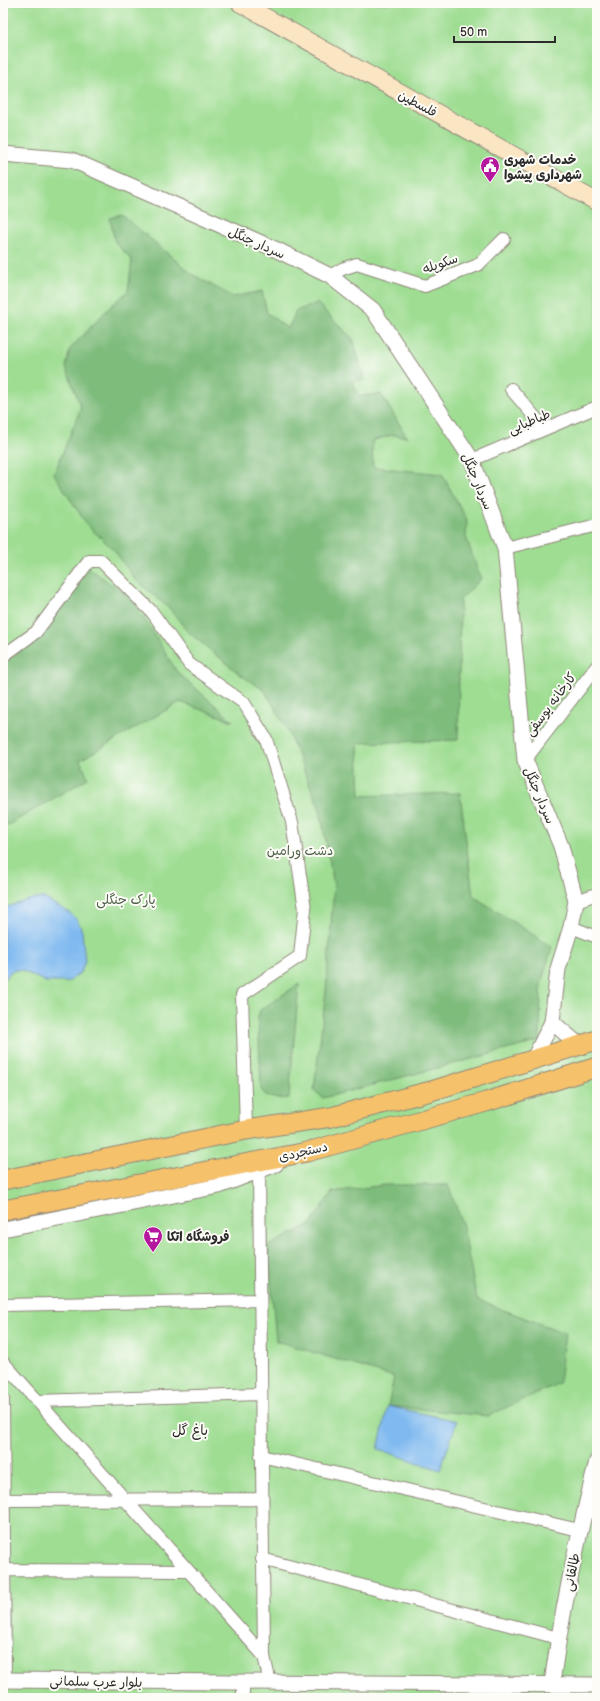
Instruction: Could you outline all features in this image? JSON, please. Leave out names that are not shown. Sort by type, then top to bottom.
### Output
[{"type":"main road","name":"فلسطین","points":[[240,3],[597,202]]},
{"type":"main road","points":[[3,1180],[246,1130],[331,1117],[431,1091],[589,1043]]},
{"type":"main road","name":"دستجردی","points":[[3,1210],[307,1152],[486,1102],[597,1067]]},
{"type":"street","name":"سردار جنگل","points":[[3,154],[72,160],[275,249],[330,276],[373,310],[472,460],[505,548],[525,760],[561,846],[576,900],[571,927],[558,969],[552,1022]]},
{"type":"street","name":"سکوپله","points":[[330,276],[357,264],[425,286],[478,265],[504,239]]},
{"type":"street","points":[[510,388],[545,429]]},
{"type":"street","name":"طباطبایی","points":[[472,460],[597,407]]},
{"type":"street","points":[[505,548],[597,526]]},
{"type":"street","points":[[3,656],[36,632],[89,561],[101,561],[152,612],[189,664],[244,703],[266,739],[292,822],[304,909],[300,956],[242,995],[246,1130]]},
{"type":"street","name":"کارخانه یوسفی","points":[[525,760],[597,666]]},
{"type":"street","points":[[576,900],[597,894]]},
{"type":"street","points":[[571,927],[597,937]]},
{"type":"street","points":[[533,1060],[552,1022],[589,1043]]},
{"type":"street","points":[[3,1229],[219,1186],[307,1152]]},
{"type":"street","points":[[259,1171],[259,1300],[264,1656],[270,1683]]},
{"type":"street","points":[[3,1305],[259,1300]]},
{"type":"street","points":[[3,1362],[264,1656]]},
{"type":"street","points":[[37,1401],[260,1394]]},
{"type":"street","points":[[3,1398],[4,1680]]},
{"type":"street","points":[[261,1456],[579,1530]]},
{"type":"street","name":"طالقانی","points":[[552,1684],[558,1638],[579,1530],[591,1511],[597,1461]]},
{"type":"street","points":[[3,1500],[262,1499]]},
{"type":"street","points":[[262,1559],[558,1638]]},
{"type":"street","points":[[4,1570],[188,1571]]},
{"type":"street","name":"بلوار عرب سلمانی","points":[[4,1680],[597,1685]]},
{"type":"street","points":[[243,1682],[243,1698]]},
{"type":"green space","name":"دشت ورامین","points":[[3,3],[597,3],[597,1698],[3,1698]]},
{"type":"green space","points":[[122,215],[192,274],[233,297],[262,291],[267,313],[288,329],[296,311],[317,303],[353,339],[365,380],[352,381],[359,396],[381,394],[407,437],[392,435],[372,441],[373,467],[442,474],[467,520],[466,537],[481,579],[460,600],[458,740],[358,743],[360,796],[460,793],[473,896],[552,947],[541,984],[540,1041],[323,1098],[314,1090],[326,991],[334,885],[320,810],[287,729],[265,691],[241,675],[187,631],[171,610],[134,578],[114,550],[87,525],[54,474],[81,408],[66,367],[70,349],[109,308],[128,291],[132,260],[115,242],[110,218]]},
{"type":"green space","points":[[89,568],[133,600],[177,672],[233,721],[180,702],[80,760],[88,778],[3,828],[3,664],[39,636]]},
{"type":"green space","points":[[299,984],[289,1098],[274,1098],[266,1095],[261,1089],[258,1017],[260,1010]]},
{"type":"green space","points":[[385,1185],[448,1185],[462,1222],[477,1300],[565,1333],[559,1383],[488,1416],[388,1406],[394,1377],[276,1341],[268,1246],[311,1224],[332,1192]]},
{"type":"water","points":[[44,898],[70,913],[78,921],[82,931],[85,961],[81,972],[68,982],[46,982],[21,970],[14,970],[10,972],[3,980],[3,908],[32,899]]},
{"type":"water","points":[[388,1406],[457,1421],[440,1470],[378,1449]]},
{"type":"place","name":"خدمات شهری شهرداری پیشوا","points":[[490,183]]},
{"type":"place","name":"فروشگاه اتکا","points":[[153,1253]]},
{"type":"district","name":"باغ گل","points":[[190,1430]]},
{"type":"park label","name":"پارک جنگلی","points":[[126,899]]}]
